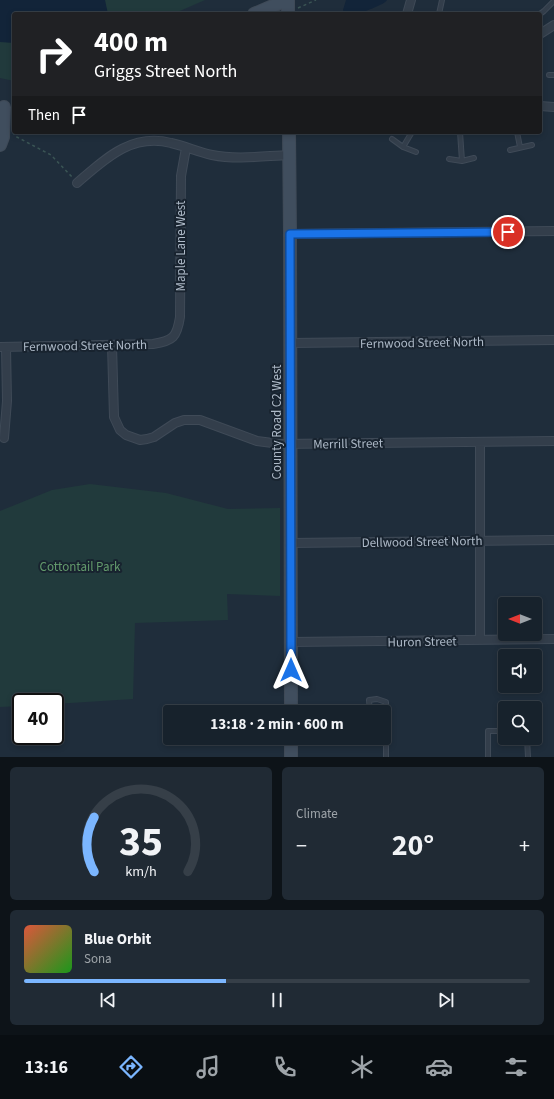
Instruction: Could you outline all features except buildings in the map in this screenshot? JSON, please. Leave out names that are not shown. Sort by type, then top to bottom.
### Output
[{"type":"street","points":[[407,12],[410,0]]},
{"type":"street","points":[[264,12],[288,7]]},
{"type":"street","points":[[542,33],[554,26]]},
{"type":"street","points":[[542,106],[554,107]]},
{"type":"street","points":[[0,145],[3,137],[6,107]]},
{"type":"street","name":"County Road C2 West","points":[[289,134],[291,705]]},
{"type":"street","points":[[77,183],[112,155],[133,144],[155,140],[212,155],[226,157],[289,155]]},
{"type":"street","name":"Maple Lane West","points":[[170,340],[176,335],[180,317],[181,176],[186,148]]},
{"type":"street","points":[[290,234],[554,231]]},
{"type":"street","name":"Fernwood Street North","points":[[3,347],[153,344],[170,340]]},
{"type":"street","name":"Fernwood Street North","points":[[290,343],[554,340]]},
{"type":"street","name":"Merrill Street","points":[[112,345],[114,417],[120,430],[126,435],[140,440],[154,438],[175,423],[184,420],[200,420],[257,441],[268,443],[554,441]]},
{"type":"street","points":[[3,347],[7,401],[4,438]]},
{"type":"street","points":[[480,442],[480,640]]},
{"type":"street","name":"Dellwood Street North","points":[[290,543],[554,540]]},
{"type":"street","name":"Huron Street","points":[[291,642],[554,639]]},
{"type":"street","points":[[291,745],[291,757]]},
{"type":"lane","points":[[439,12],[442,0]]},
{"type":"lane","points":[[542,12],[554,1]]},
{"type":"lane","points":[[403,147],[411,134]]},
{"type":"lane","points":[[460,134],[462,161]]},
{"type":"lane","points":[[517,134],[520,147]]},
{"type":"lane","points":[[392,139],[403,147],[416,152]]},
{"type":"lane","points":[[510,150],[532,145]]},
{"type":"lane","points":[[449,159],[462,161],[474,158]]},
{"type":"lane","points":[[369,705],[369,700],[377,699],[386,702],[386,705]]},
{"type":"lane","points":[[488,757],[488,731],[498,731]]},
{"type":"lane","points":[[386,745],[386,757]]},
{"type":"lane","points":[[527,745],[528,757]]},
{"type":"path","points":[[288,7],[316,0]]},
{"type":"path","points":[[14,134],[51,155],[77,183]]},
{"type":"green space","points":[[0,0],[205,0],[178,12],[12,12],[12,81],[0,78]]},
{"type":"green space","name":"Cottontail Park","points":[[90,484],[166,493],[228,509],[280,508],[280,596],[227,594],[228,620],[135,623],[133,699],[64,703],[64,693],[12,693],[12,706],[0,707],[0,511],[52,490]]},
{"type":"water","points":[[0,0],[105,0],[108,12],[12,12],[12,43],[0,42]]},
{"type":"water","points":[[346,0],[387,0],[382,4],[363,12],[344,12],[343,10]]},
{"type":"route","points":[[291,670],[290,234],[508,232]]}]
